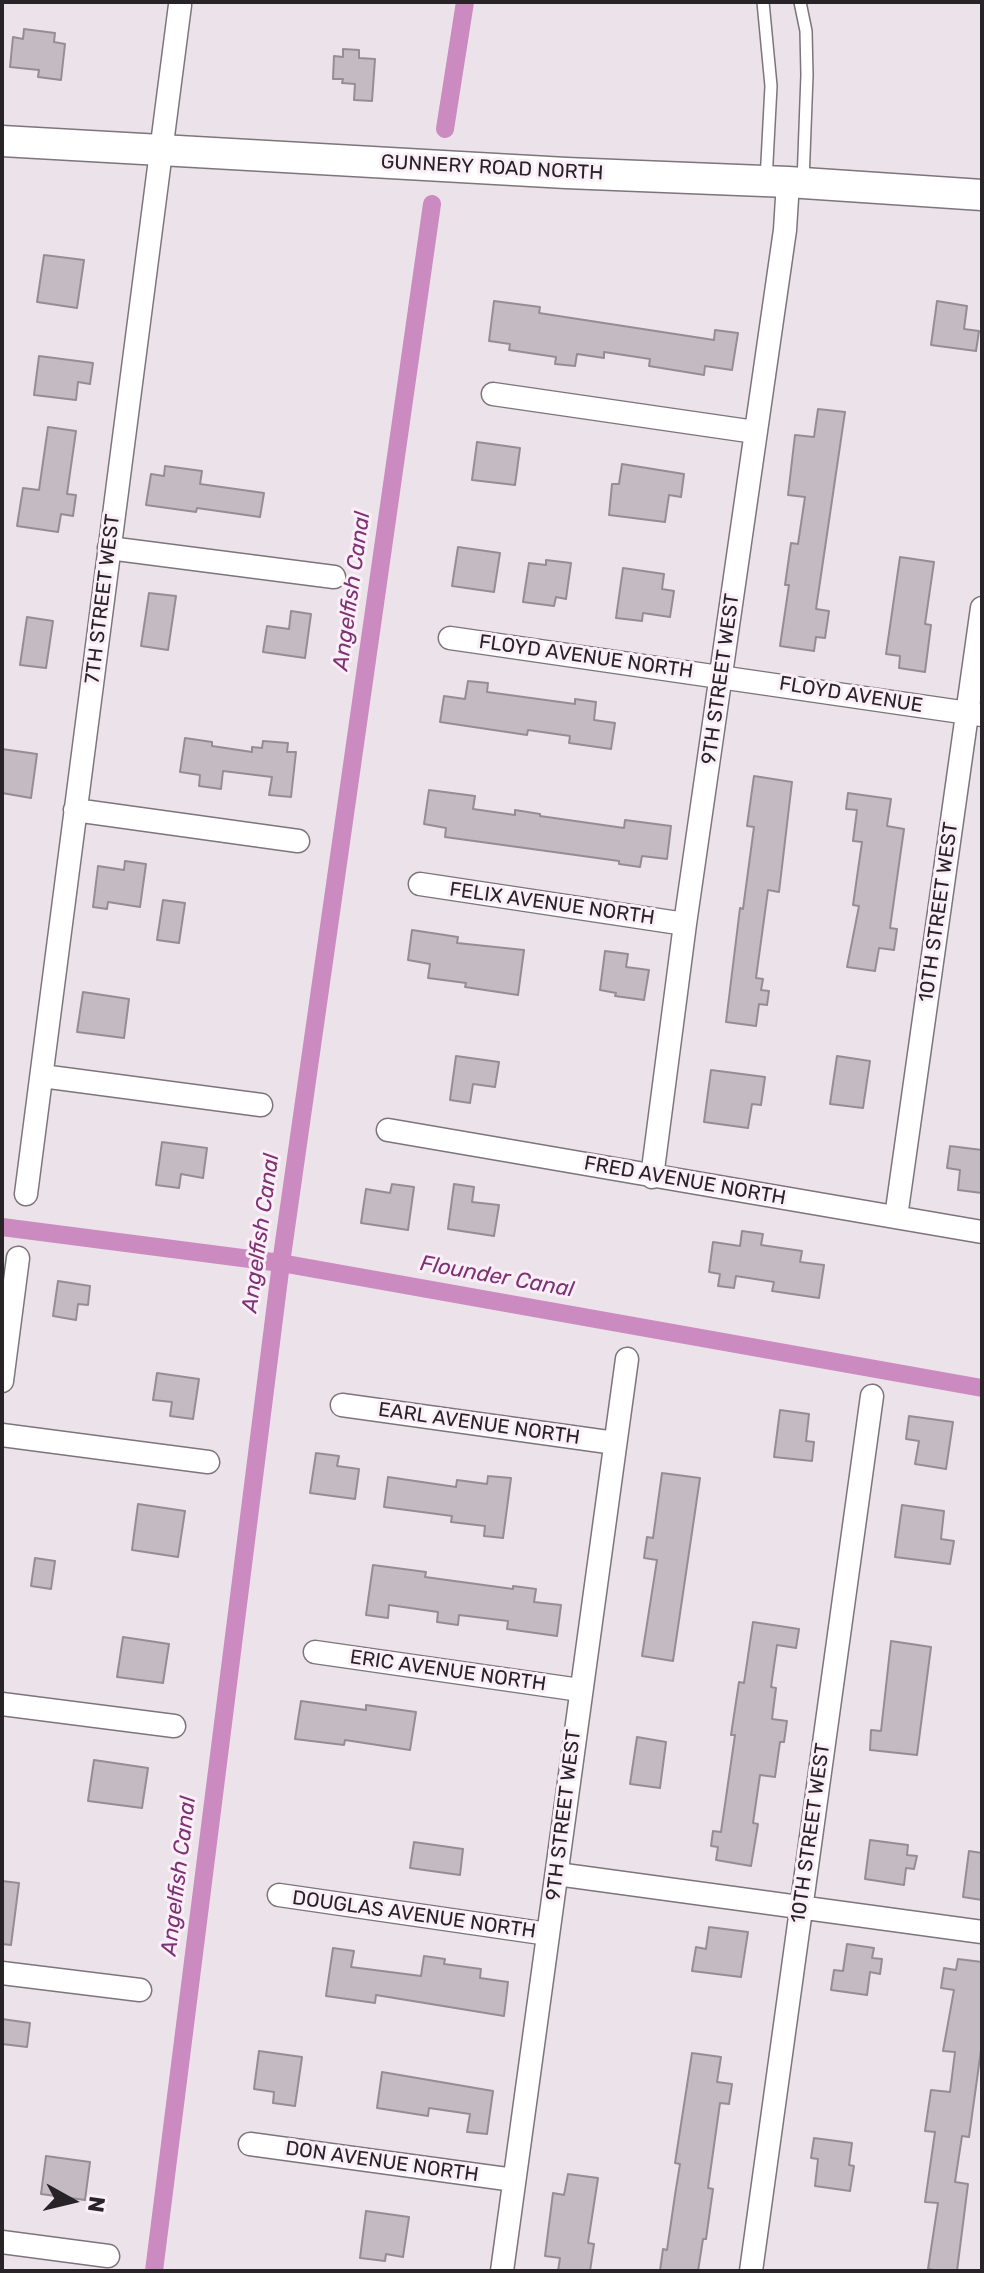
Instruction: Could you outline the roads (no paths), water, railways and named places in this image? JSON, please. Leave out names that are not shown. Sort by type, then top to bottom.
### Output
[{"type":"main road","name":"GUNNERY ROAD NORTH","points":[[2,141],[982,195]]},
{"type":"street","name":"7TH STREET WEST","points":[[26,1194],[180,5]]},
{"type":"street","name":"9TH STREET WEST","points":[[652,1177],[685,924],[785,230],[786,182]]},
{"type":"street","points":[[493,394],[755,432]]},
{"type":"street","points":[[109,548],[334,577]]},
{"type":"street","name":"10TH STREET WEST","points":[[896,1217],[974,714],[982,608]]},
{"type":"street","name":"FLOYD AVENUE NORTH","points":[[450,638],[721,675]]},
{"type":"street","name":"FLOYD AVENUE","points":[[721,675],[974,714]]},
{"type":"street","points":[[75,810],[298,841]]},
{"type":"street","name":"FELIX AVENUE NORTH","points":[[420,884],[685,924]]},
{"type":"street","points":[[42,1076],[261,1105]]},
{"type":"street","name":"FRED AVENUE NORTH","points":[[388,1130],[982,1232]]},
{"type":"street","points":[[2,1381],[18,1258]]},
{"type":"street","name":"9TH STREET WEST","points":[[502,2271],[627,1359]]},
{"type":"street","name":"10TH STREET WEST","points":[[751,2271],[872,1396]]},
{"type":"street","name":"EARL AVENUE NORTH","points":[[342,1405],[615,1443]]},
{"type":"street","points":[[2,1435],[208,1462]]},
{"type":"street","name":"ERIC AVENUE NORTH","points":[[315,1652],[580,1690]]},
{"type":"street","points":[[2,1704],[174,1726]]},
{"type":"street","points":[[557,1874],[982,1932]]},
{"type":"street","name":"DOUGLAS AVENUE NORTH","points":[[279,1895],[548,1934]]},
{"type":"street","points":[[2,1973],[140,1990]]},
{"type":"street","name":"DON AVENUE NORTH","points":[[250,2144],[514,2180]]},
{"type":"street","points":[[2,2242],[108,2256]]},
{"type":"lane","points":[[763,2],[771,86],[786,182]]},
{"type":"lane","points":[[786,182],[807,75],[806,31],[800,2]]},
{"type":"waterway","name":"Angelfish Canal","points":[[445,129],[465,2]]},
{"type":"waterway","name":"Angelfish Canal","points":[[154,2271],[281,1263],[432,204]]},
{"type":"waterway","name":"Flounder Canal","points":[[2,1227],[281,1263],[982,1388]]}]
